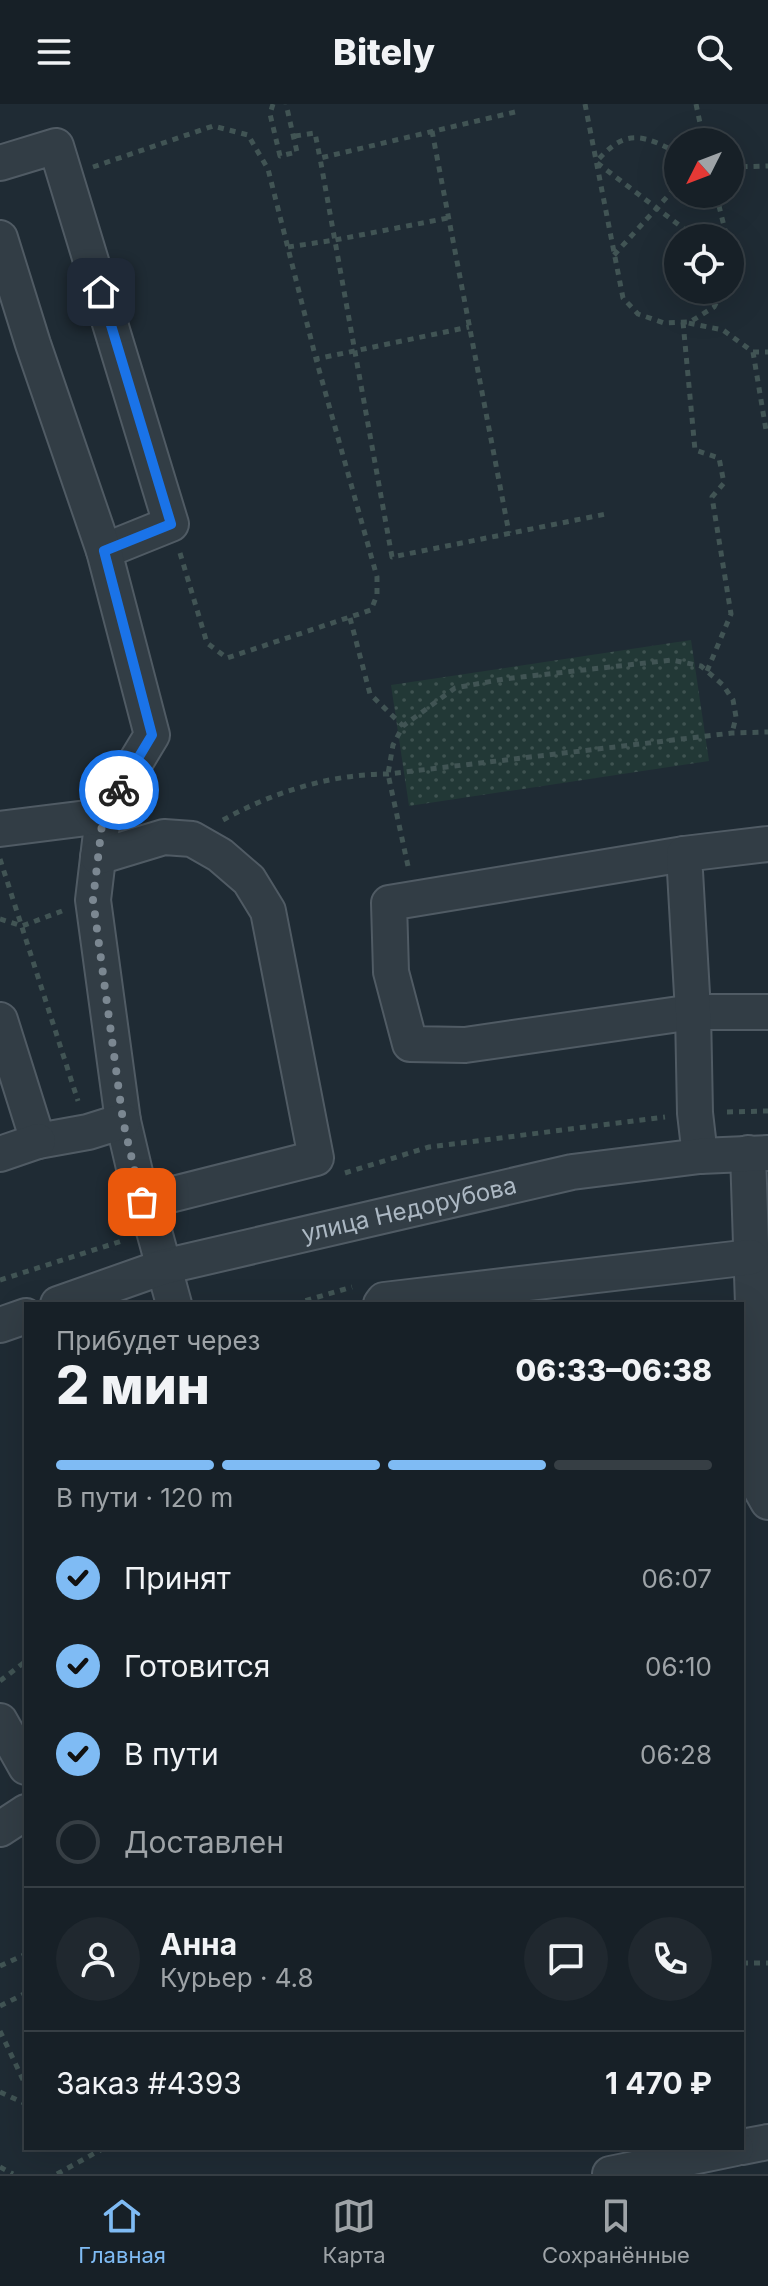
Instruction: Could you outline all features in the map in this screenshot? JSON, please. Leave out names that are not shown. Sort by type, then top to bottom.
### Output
[{"type":"street","points":[[0,163],[56,146],[171,524],[104,551]]},
{"type":"street","points":[[0,238],[104,551],[152,735],[103,816],[93,900],[123,1121],[173,1302]]},
{"type":"street","points":[[0,829],[103,816]]},
{"type":"street","points":[[98,857],[164,837],[192,839],[220,855],[249,880],[268,911],[316,1158],[148,1216]]},
{"type":"street","points":[[768,844],[684,854],[389,903],[391,972],[410,1044],[465,1045],[693,1012],[768,1012]]},
{"type":"street","points":[[684,854],[695,1113],[700,1156]]},
{"type":"street","points":[[0,1020],[38,1141]]},
{"type":"street","points":[[0,1154],[38,1141],[88,1132],[123,1121]]},
{"type":"street","points":[[758,1153],[751,1257],[759,1486],[768,1502]]},
{"type":"street","name":"улица Недорубова","points":[[64,1302],[163,1267],[572,1172],[700,1156],[758,1153]]},
{"type":"street","points":[[382,1302],[751,1257]]},
{"type":"street","points":[[0,1325],[24,1317]]},
{"type":"street","points":[[0,1721],[24,1763]]},
{"type":"street","points":[[0,1829],[24,1813]]},
{"type":"street","points":[[744,2147],[768,2142]]},
{"type":"street","points":[[610,2174],[726,2150]]},
{"type":"path","points":[[273,104],[270,114],[280,156],[297,152],[286,104]]},
{"type":"path","points":[[585,104],[623,298],[638,314],[664,323],[690,322],[716,304]]},
{"type":"path","points":[[696,104],[701,128]]},
{"type":"path","points":[[320,158],[515,112]]},
{"type":"path","points":[[66,176],[213,126],[248,135],[268,169],[316,359],[377,577],[377,595],[371,610],[227,658],[207,643],[171,524]]},
{"type":"path","points":[[432,131],[509,533]]},
{"type":"path","points":[[295,136],[315,133],[392,557],[606,514]]},
{"type":"path","points":[[596,162],[613,144],[633,137],[652,140],[668,148],[676,170],[676,187],[614,255]]},
{"type":"path","points":[[596,162],[677,224]]},
{"type":"path","points":[[744,167],[768,166]]},
{"type":"path","points":[[288,247],[448,218]]},
{"type":"path","points":[[683,322],[723,330],[753,352],[768,352]]},
{"type":"path","points":[[683,322],[695,450],[719,458],[724,483],[712,497],[731,614],[707,671]]},
{"type":"path","points":[[316,359],[469,327]]},
{"type":"path","points":[[753,352],[768,430]]},
{"type":"path","points":[[350,618],[370,694],[403,726]]},
{"type":"path","points":[[415,898],[388,774],[393,745],[403,726],[455,688],[672,660],[701,666],[723,685],[733,700],[736,717],[732,733]]},
{"type":"path","points":[[203,845],[220,821],[245,807],[302,786],[360,774],[388,774],[732,733],[768,732]]},
{"type":"path","points":[[0,858],[88,1132]]},
{"type":"path","points":[[0,919],[22,926],[93,900]]},
{"type":"path","points":[[342,1174],[429,1147],[695,1113],[768,1111]]},
{"type":"path","points":[[0,1280],[148,1216]]},
{"type":"path","points":[[0,1681],[24,1663]]},
{"type":"path","points":[[0,1966],[24,1955]]},
{"type":"path","points":[[744,1963],[768,1963]]},
{"type":"path","points":[[0,2006],[24,1994]]},
{"type":"path","points":[[0,2031],[24,2082]]},
{"type":"path","points":[[0,2092],[24,2103]]},
{"type":"path","points":[[57,2174],[100,2150]]},
{"type":"path","points":[[0,2167],[13,2174]]},
{"type":"green space","points":[[691,640],[709,761],[409,806],[391,685]]},
{"type":"way so far","points":[[119,790],[103,816],[93,900],[123,1121],[142,1202]]},
{"type":"route","points":[[101,292],[171,524],[104,551],[152,735],[119,790]]}]
